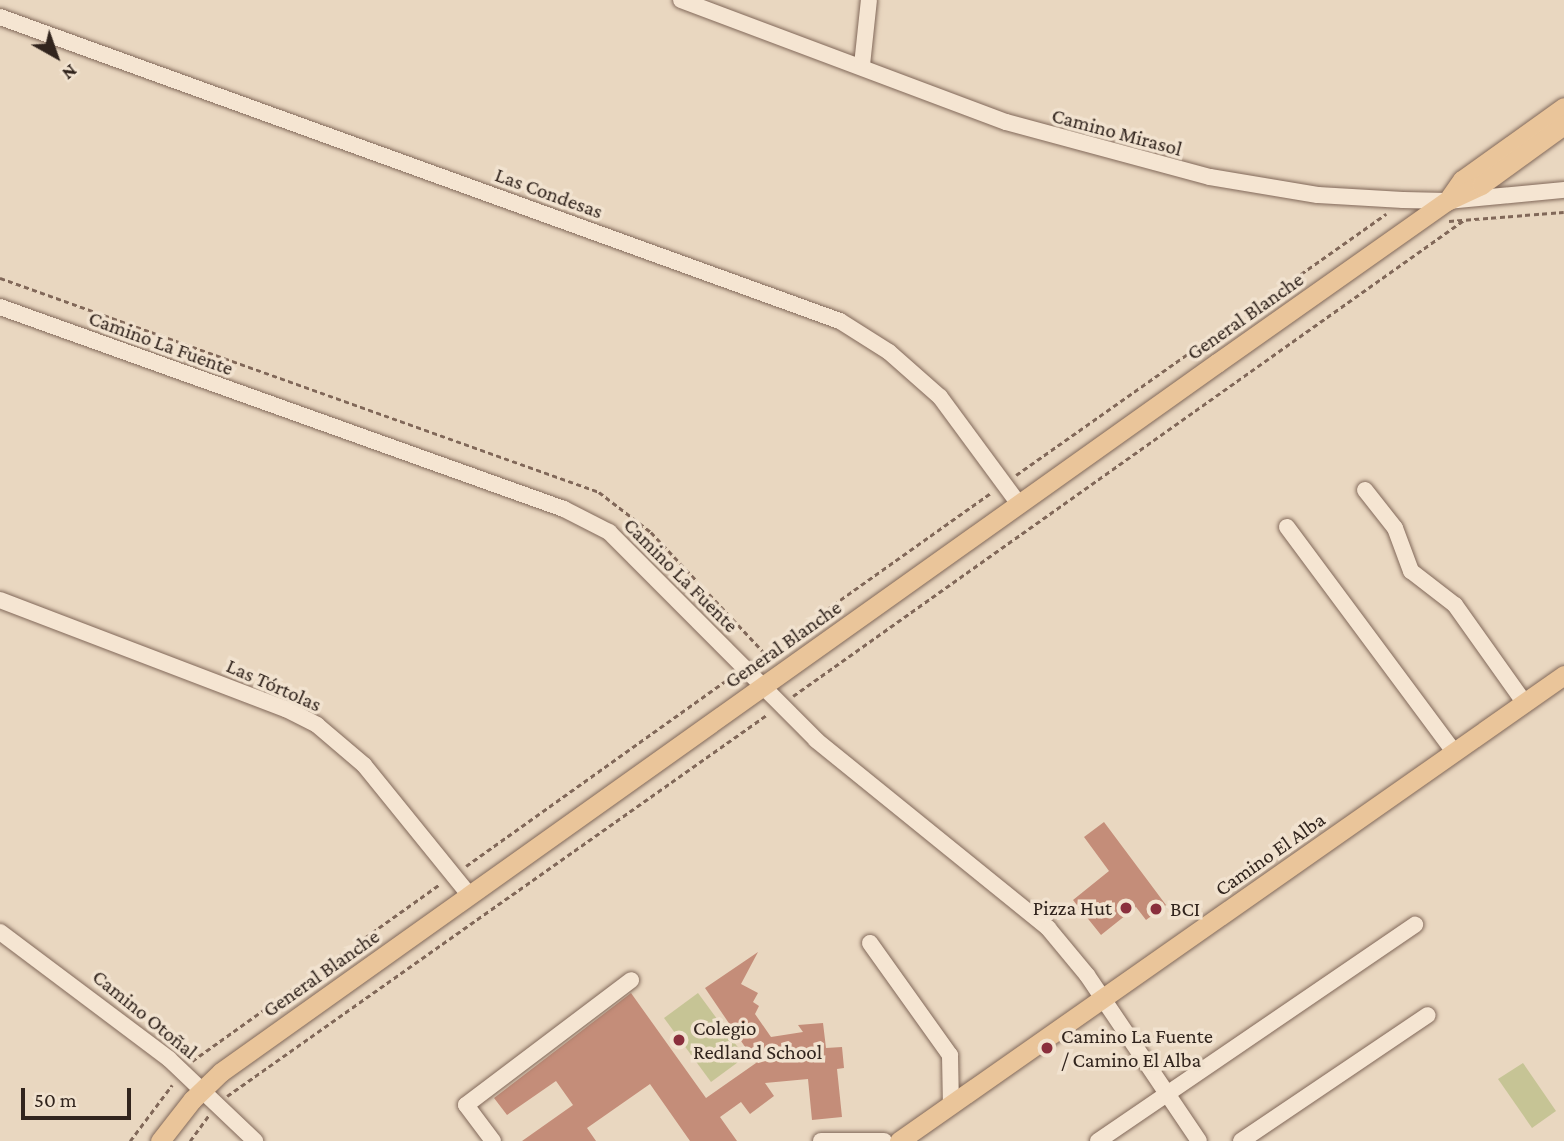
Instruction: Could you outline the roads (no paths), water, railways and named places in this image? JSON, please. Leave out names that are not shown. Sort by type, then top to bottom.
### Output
[{"type":"main road","name":"General Blanche","points":[[1447,201],[1462,180],[1564,107]]},
{"type":"main road","name":"General Blanche","points":[[160,1141],[203,1088],[761,687],[1447,201],[1481,186],[1564,125]]},
{"type":"main road","name":"Camino El Alba","points":[[899,1141],[1564,675]]},
{"type":"street","name":"Camino Mirasol","points":[[681,0],[862,65],[1006,122],[1157,165],[1318,195],[1447,201],[1564,190]]},
{"type":"street","points":[[862,65],[869,0]]},
{"type":"street","name":"Las Condesas","points":[[0,17],[841,321],[869,337],[926,383],[953,411],[1019,505]]},
{"type":"street","name":"Camino La Fuente","points":[[0,307],[580,516],[622,542],[743,669],[854,774],[1026,906],[1069,951],[1199,1141]]},
{"type":"street","points":[[1365,490],[1395,528],[1411,572],[1455,605],[1524,702]]},
{"type":"street","points":[[1287,527],[1454,752]]},
{"type":"street","name":"Las Tórtolas","points":[[0,600],[286,709],[317,725],[363,765],[470,896]]},
{"type":"street","points":[[1098,1141],[1415,925]]},
{"type":"street","name":"Camino Otoñal","points":[[0,932],[183,1071],[255,1141]]},
{"type":"street","points":[[870,943],[950,1055],[951,1105]]},
{"type":"street","points":[[493,1141],[466,1105],[631,980]]},
{"type":"street","points":[[1241,1141],[1428,1015]]},
{"type":"street","points":[[821,1141],[884,1141]]},
{"type":"place","name":"Pizza Hut","points":[[1126,908]]},
{"type":"place","name":"BCI","points":[[1156,909]]},
{"type":"place","name":"Colegio Redland School","points":[[679,1040]]},
{"type":"place","name":"Camino La Fuente / Camino El Alba","points":[[1047,1048]]}]
